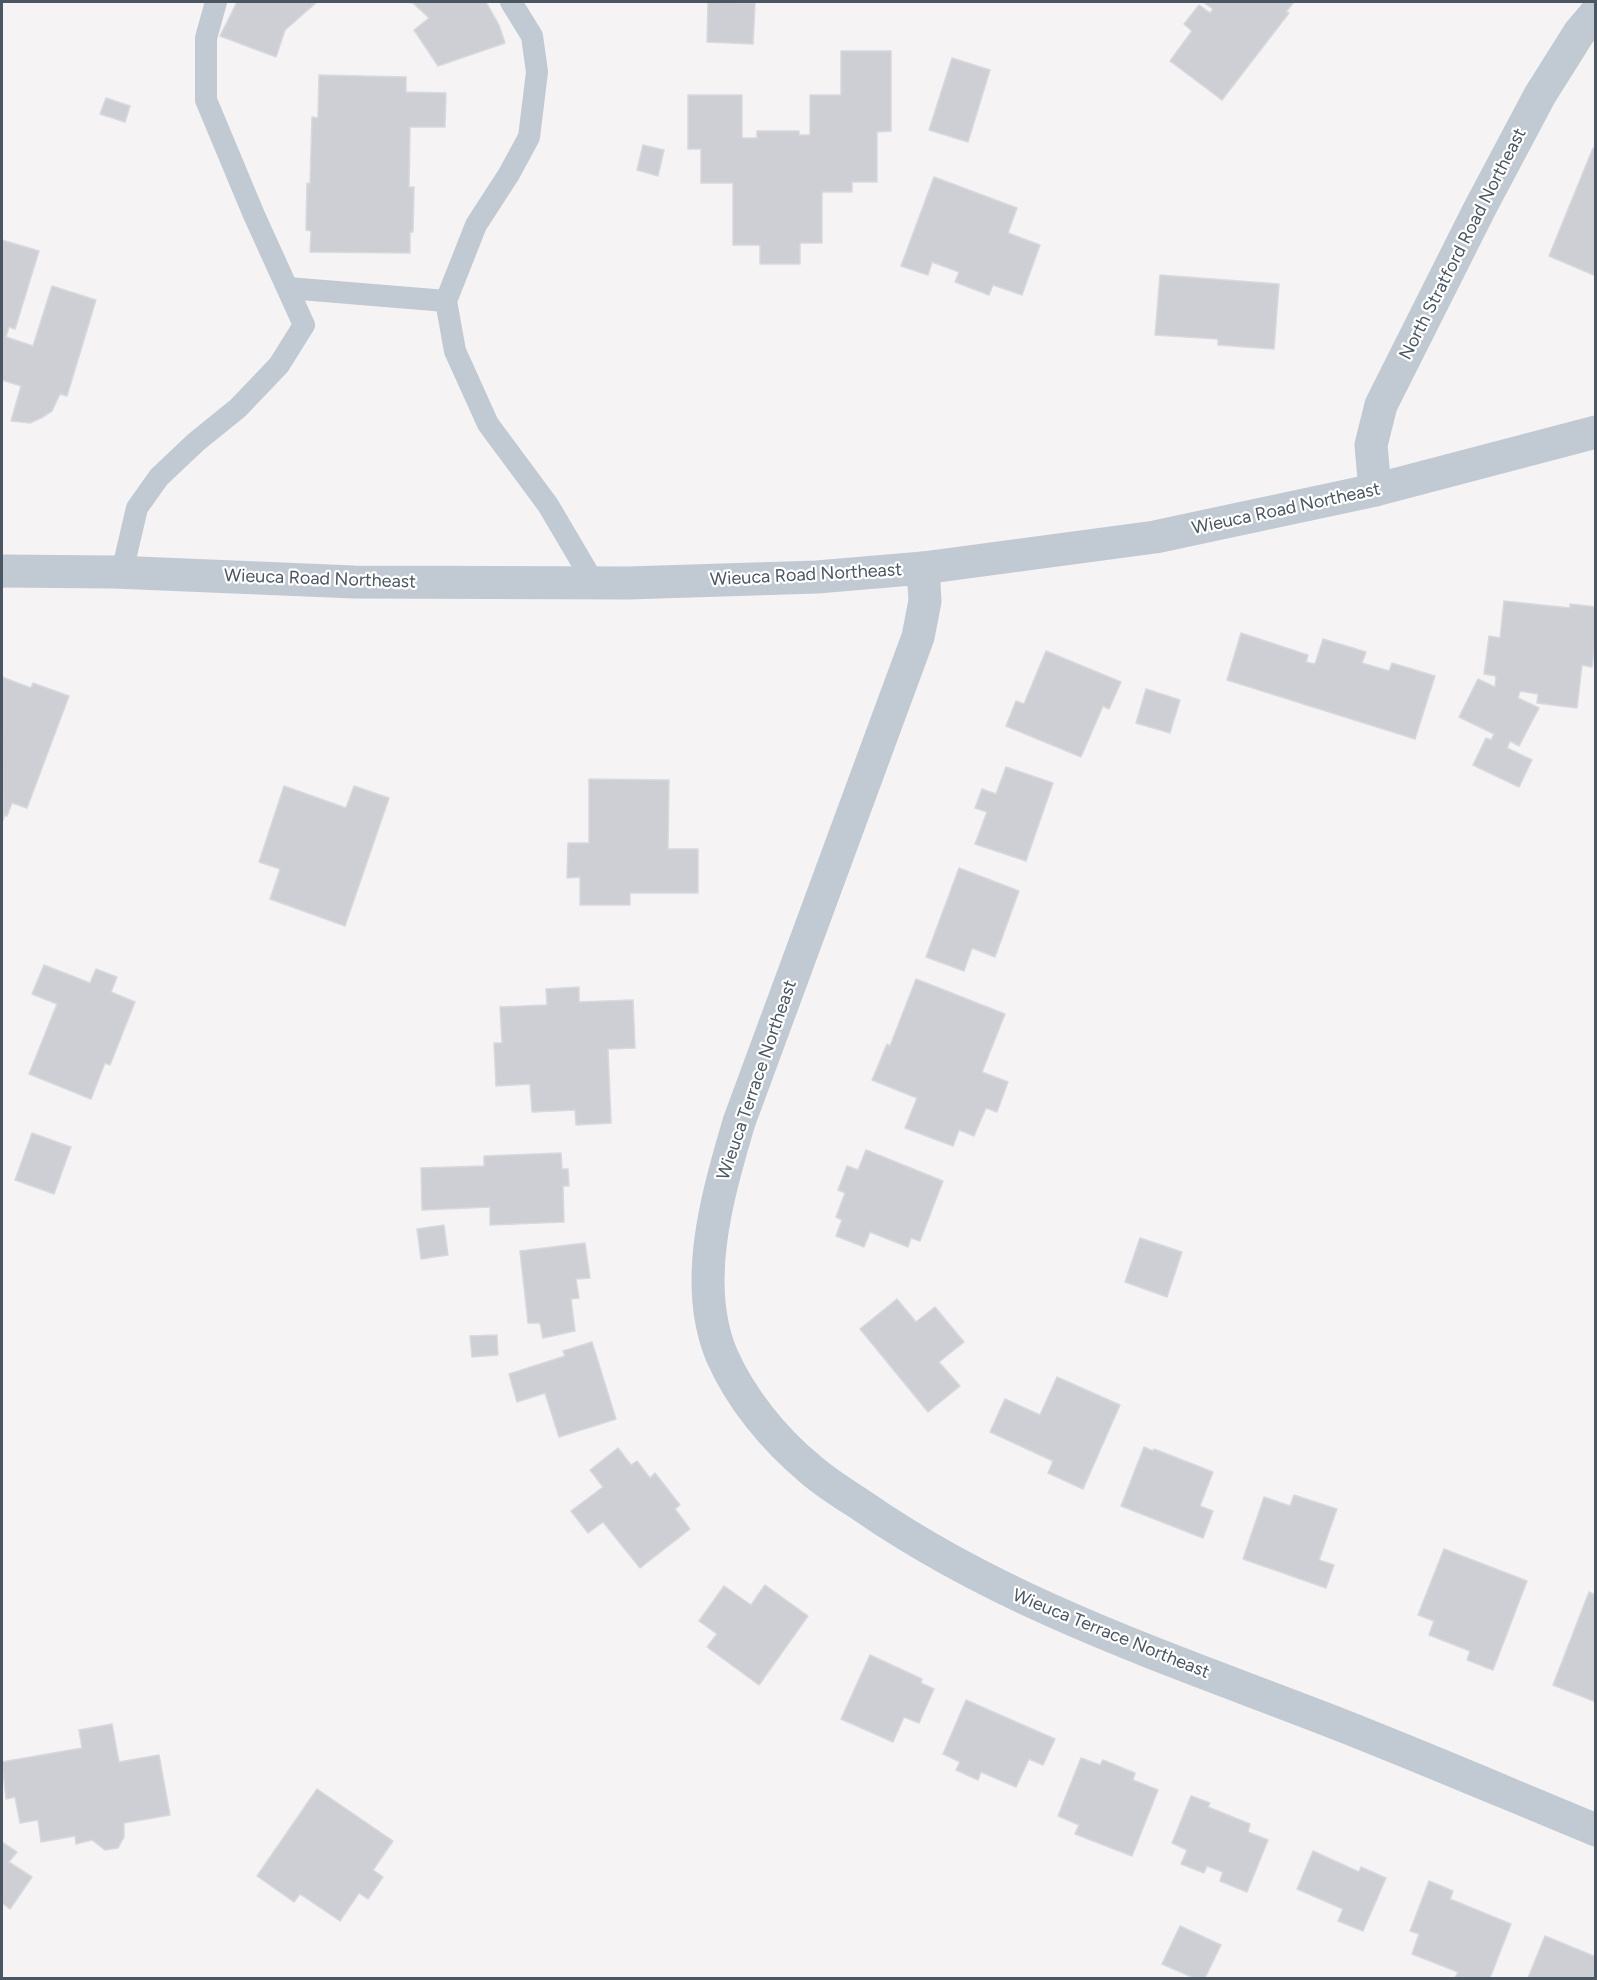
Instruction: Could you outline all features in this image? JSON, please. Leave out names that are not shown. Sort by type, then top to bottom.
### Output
[{"type":"street","name":"North Stratford Road Northeast","points":[[1375,490],[1371,445],[1381,405],[1480,208],[1540,95],[1580,33],[1596,13]]},
{"type":"street","name":"Wieuca Road Northeast","points":[[2,571],[122,572],[354,582],[594,583],[817,577],[923,568],[1155,537],[1375,490],[1596,432]]},
{"type":"street","name":"Wieuca Terrace Northeast","points":[[923,568],[925,602],[918,637],[739,1122],[719,1189],[709,1257],[709,1307],[722,1355],[744,1396],[781,1443],[812,1471],[898,1531],[1011,1593],[1095,1631],[1331,1721],[1596,1830]]},
{"type":"lane","points":[[122,572],[137,508],[159,477],[246,400],[279,365],[304,325],[254,215],[206,100],[206,38],[216,2]]},
{"type":"lane","points":[[511,2],[532,36],[537,72],[529,136],[476,225],[446,301],[455,351],[488,424],[548,506],[594,583]]},
{"type":"lane","points":[[288,288],[446,301]]},
{"type":"building","points":[[237,2],[317,2],[285,30],[276,57],[220,36]]},
{"type":"building","points":[[407,2],[486,2],[499,25],[505,43],[438,66],[414,30],[429,18],[413,3]]},
{"type":"building","points":[[708,2],[755,3],[753,44],[707,42]]},
{"type":"building","points":[[1203,2],[1294,2],[1286,12],[1289,13],[1222,100],[1170,61],[1192,31],[1184,24],[1199,5],[1210,13],[1213,9]]},
{"type":"building","points":[[841,51],[891,51],[891,131],[877,132],[877,182],[852,182],[852,192],[822,192],[822,243],[800,243],[800,264],[760,264],[760,245],[733,245],[733,183],[701,183],[701,149],[688,149],[688,95],[742,95],[742,138],[757,138],[757,131],[799,131],[799,135],[810,135],[810,95],[841,95]]},
{"type":"building","points":[[952,58],[990,70],[968,142],[929,130]]},
{"type":"building","points":[[319,75],[406,77],[406,92],[446,93],[445,127],[410,127],[409,187],[414,187],[410,253],[310,252],[311,231],[306,230],[307,183],[310,184],[312,117],[318,118]]},
{"type":"building","points":[[106,98],[130,106],[125,122],[100,114]]},
{"type":"building","points":[[643,145],[664,150],[658,176],[637,170]]},
{"type":"building","points":[[1593,148],[1596,149],[1596,276],[1549,256]]},
{"type":"building","points":[[934,177],[1017,208],[1008,233],[1040,245],[1022,295],[993,285],[989,295],[955,282],[959,272],[932,262],[928,275],[901,266]]},
{"type":"building","points":[[2,240],[39,251],[15,329],[9,327],[6,337],[33,346],[52,286],[96,300],[67,396],[60,394],[52,411],[30,423],[11,421],[21,386],[2,380]]},
{"type":"building","points":[[1160,275],[1279,284],[1274,349],[1218,345],[1218,339],[1155,335]]},
{"type":"building","points":[[1504,601],[1570,608],[1570,604],[1596,607],[1596,635],[1592,667],[1582,665],[1577,708],[1537,703],[1538,694],[1520,691],[1518,698],[1539,708],[1519,746],[1510,741],[1507,748],[1532,760],[1519,787],[1473,765],[1486,738],[1491,740],[1494,734],[1459,717],[1478,679],[1495,687],[1496,676],[1484,674],[1489,636],[1500,638]]},
{"type":"building","points":[[1241,633],[1308,655],[1306,662],[1315,664],[1323,639],[1366,652],[1362,663],[1389,671],[1392,663],[1435,676],[1415,739],[1227,680]]},
{"type":"building","points":[[1046,651],[1121,682],[1109,709],[1103,706],[1081,757],[1006,726],[1016,701],[1024,704]]},
{"type":"building","points":[[2,677],[31,688],[33,683],[69,696],[27,808],[12,803],[3,820]]},
{"type":"building","points":[[1146,689],[1180,700],[1170,733],[1136,723]]},
{"type":"building","points":[[1006,767],[1053,783],[1026,861],[975,844],[987,812],[975,808],[982,789],[996,794]]},
{"type":"building","points":[[589,779],[669,780],[668,849],[698,849],[698,893],[630,893],[630,905],[580,905],[580,877],[567,878],[568,843],[589,843]]},
{"type":"building","points":[[284,786],[346,808],[354,786],[389,798],[345,926],[270,899],[280,869],[259,862]]},
{"type":"building","points":[[959,868],[1019,891],[995,957],[972,948],[964,971],[926,957]]},
{"type":"building","points":[[44,965],[90,983],[96,969],[117,977],[111,992],[135,1002],[110,1065],[105,1063],[91,1099],[29,1074],[57,1004],[32,994]]},
{"type":"building","points":[[916,979],[1005,1014],[982,1072],[1008,1082],[997,1112],[986,1108],[974,1136],[959,1130],[953,1146],[905,1128],[917,1098],[872,1080],[887,1044],[890,1046]]},
{"type":"building","points":[[579,987],[579,1002],[633,1000],[635,1048],[608,1049],[611,1123],[576,1125],[575,1110],[532,1112],[530,1084],[496,1086],[494,1043],[502,1043],[500,1007],[547,1005],[546,989]]},
{"type":"building","points":[[32,1133],[71,1147],[54,1194],[15,1180]]},
{"type":"building","points":[[866,1150],[943,1181],[920,1241],[911,1238],[908,1247],[870,1232],[864,1247],[836,1236],[842,1220],[836,1217],[845,1193],[838,1190],[847,1166],[858,1170]]},
{"type":"building","points":[[561,1153],[562,1169],[568,1169],[569,1186],[563,1186],[564,1222],[490,1225],[490,1207],[422,1210],[421,1168],[484,1166],[484,1156]]},
{"type":"building","points":[[444,1225],[448,1255],[421,1259],[417,1229]]},
{"type":"building","points":[[1140,1238],[1182,1252],[1167,1297],[1125,1282]]},
{"type":"building","points":[[585,1243],[590,1278],[576,1279],[579,1298],[571,1299],[575,1331],[543,1338],[540,1323],[528,1323],[520,1251]]},
{"type":"building","points":[[897,1299],[916,1322],[935,1307],[964,1342],[939,1362],[960,1386],[928,1412],[860,1329]]},
{"type":"building","points":[[497,1335],[498,1355],[472,1357],[470,1336]]},
{"type":"building","points":[[592,1342],[616,1419],[559,1437],[545,1393],[517,1402],[509,1374],[565,1356],[563,1351]]},
{"type":"building","points":[[1057,1377],[1120,1405],[1083,1489],[1048,1473],[1053,1461],[990,1432],[1005,1399],[1040,1415]]},
{"type":"building","points":[[1144,1447],[1213,1472],[1200,1506],[1213,1511],[1203,1538],[1121,1506]]},
{"type":"building","points":[[618,1448],[631,1465],[637,1461],[650,1478],[655,1473],[680,1505],[675,1509],[690,1529],[640,1568],[603,1522],[588,1533],[571,1511],[603,1487],[590,1470]]},
{"type":"building","points":[[1294,1495],[1337,1509],[1319,1560],[1334,1565],[1326,1588],[1243,1559],[1264,1497],[1290,1506]]},
{"type":"building","points":[[1444,1549],[1527,1581],[1493,1670],[1467,1660],[1470,1651],[1429,1635],[1434,1621],[1418,1615]]},
{"type":"building","points":[[765,1585],[808,1616],[759,1685],[707,1647],[717,1634],[699,1621],[724,1586],[751,1605]]},
{"type":"building","points":[[1589,1592],[1596,1595],[1596,1702],[1553,1685]]},
{"type":"building","points":[[870,1655],[922,1679],[921,1683],[934,1689],[919,1723],[904,1717],[893,1742],[841,1719]]},
{"type":"building","points":[[966,1700],[1055,1739],[1043,1765],[1029,1759],[1016,1787],[981,1772],[978,1780],[956,1770],[960,1762],[943,1754]]},
{"type":"building","points":[[112,1724],[119,1762],[159,1755],[170,1815],[124,1823],[124,1837],[118,1848],[105,1850],[92,1840],[76,1844],[75,1836],[41,1842],[38,1820],[20,1823],[15,1797],[6,1799],[2,1762],[82,1748],[79,1730]]},
{"type":"building","points":[[1081,1758],[1100,1765],[1103,1760],[1135,1773],[1133,1780],[1158,1790],[1132,1856],[1075,1834],[1079,1825],[1058,1816]]},
{"type":"building","points":[[317,1789],[393,1841],[373,1870],[383,1877],[368,1899],[359,1893],[340,1921],[300,1894],[294,1902],[257,1876]]},
{"type":"building","points":[[1191,1796],[1210,1803],[1208,1807],[1250,1824],[1248,1832],[1268,1840],[1247,1892],[1220,1881],[1223,1872],[1207,1866],[1204,1873],[1181,1864],[1187,1850],[1172,1843]]},
{"type":"building","points":[[2,1842],[17,1852],[9,1862],[32,1877],[10,1909],[2,1903]]},
{"type":"building","points":[[1313,1851],[1359,1872],[1361,1867],[1386,1878],[1363,1931],[1338,1921],[1343,1909],[1297,1889]]},
{"type":"building","points":[[1429,1881],[1453,1891],[1450,1899],[1511,1924],[1490,1978],[1455,1978],[1458,1972],[1412,1954],[1419,1934],[1410,1931]]},
{"type":"building","points":[[1180,1926],[1221,1945],[1205,1978],[1194,1978],[1162,1964]]},
{"type":"building","points":[[1545,1936],[1596,1957],[1596,1978],[1528,1978]]}]
